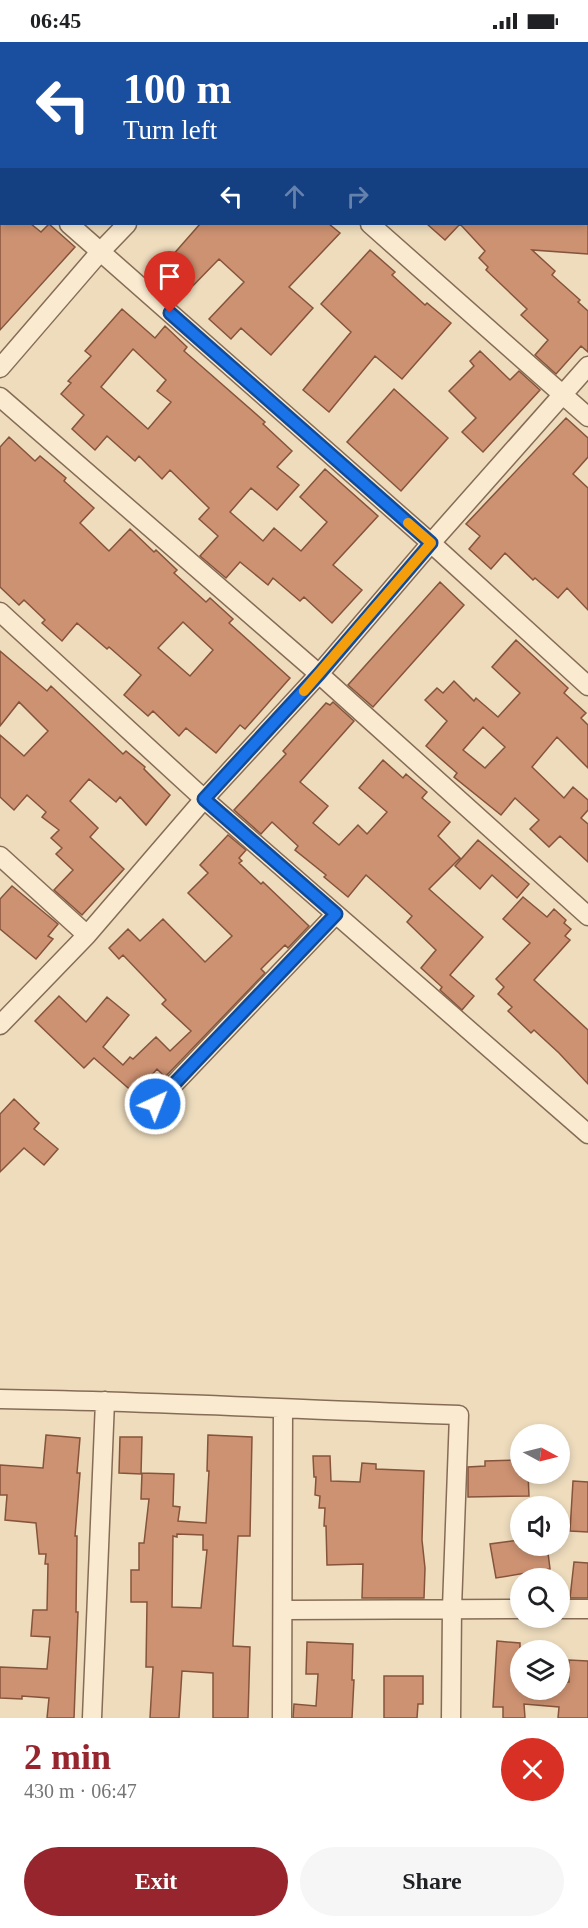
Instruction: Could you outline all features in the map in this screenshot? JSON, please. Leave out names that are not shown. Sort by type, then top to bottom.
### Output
[{"type":"street","points":[[70,225],[431,543],[588,686]]},
{"type":"street","points":[[0,368],[126,225]]},
{"type":"street","points":[[371,225],[588,417]]},
{"type":"street","points":[[2,1019],[87,935],[204,799],[319,674],[431,543],[588,366]]},
{"type":"street","points":[[0,397],[319,674],[588,916]]},
{"type":"street","points":[[0,612],[204,799],[588,1134]]},
{"type":"street","points":[[0,856],[87,935]]},
{"type":"street","points":[[155,1104],[336,914]]},
{"type":"street","points":[[0,1399],[459,1415],[452,1608],[451,1718]]},
{"type":"street","points":[[92,1718],[105,1401]]},
{"type":"street","points":[[282,1718],[283,1409]]},
{"type":"street","points":[[284,1610],[510,1609]]},
{"type":"street","points":[[570,1609],[588,1609]]},
{"type":"building","points":[[0,225],[32,225],[41,232],[50,225],[75,247],[0,330]]},
{"type":"building","points":[[199,225],[330,225],[340,233],[289,287],[313,308],[271,355],[241,328],[231,339],[209,319],[244,282],[219,259],[183,296],[154,270],[168,254],[171,257]]},
{"type":"building","points":[[428,225],[459,225],[445,240]]},
{"type":"building","points":[[461,225],[588,225],[588,254],[532,250],[555,271],[552,275],[580,300],[578,302],[588,311],[588,352],[581,346],[556,374],[535,355],[548,340],[521,315],[527,309],[486,270],[488,267],[479,258],[485,251]]},
{"type":"building","points":[[370,250],[395,272],[392,275],[425,305],[427,303],[451,323],[402,379],[375,356],[329,412],[303,390],[351,332],[321,304]]},
{"type":"building","points":[[122,309],[155,338],[165,326],[187,347],[184,351],[265,422],[263,424],[292,451],[277,467],[299,485],[277,510],[251,488],[230,512],[263,541],[274,528],[301,551],[327,522],[300,497],[325,469],[378,516],[333,565],[362,590],[332,623],[304,597],[300,601],[273,578],[268,585],[240,562],[226,578],[200,556],[218,536],[199,519],[209,508],[170,470],[162,479],[139,456],[135,461],[107,436],[95,450],[72,429],[84,415],[61,394],[71,383],[68,381],[91,356],[85,351]],"holes":[[[133,349],[166,380],[157,391],[171,402],[148,429],[101,387]]]},
{"type":"building","points":[[480,351],[510,380],[519,371],[540,390],[483,452],[462,432],[476,418],[449,391],[474,366],[470,361]]},
{"type":"building","points":[[394,389],[448,438],[401,491],[347,442]]},
{"type":"building","points":[[566,418],[588,438],[588,457],[573,474],[588,488],[588,610],[567,588],[558,598],[535,578],[533,580],[505,553],[491,569],[469,549],[480,536],[466,524]]},
{"type":"building","points":[[9,437],[35,461],[40,456],[66,478],[64,481],[94,508],[80,523],[109,551],[130,529],[177,570],[174,573],[206,602],[210,598],[233,619],[229,623],[290,678],[245,729],[240,725],[216,753],[186,728],[179,736],[153,711],[148,716],[124,695],[141,675],[109,647],[107,649],[77,623],[62,641],[42,623],[45,620],[24,600],[19,605],[0,587],[0,447]],"holes":[[[183,622],[213,650],[190,676],[158,648]]]},
{"type":"building","points":[[440,582],[464,605],[373,707],[348,685]]},
{"type":"building","points":[[516,640],[568,688],[564,693],[586,713],[581,718],[588,725],[588,768],[557,737],[532,767],[564,798],[573,787],[588,800],[588,810],[581,818],[588,824],[588,862],[560,836],[549,847],[530,829],[539,820],[515,798],[501,815],[454,777],[457,773],[426,746],[447,721],[425,700],[437,688],[443,693],[454,681],[474,701],[476,698],[498,717],[520,693],[492,667]],"holes":[[[483,727],[505,747],[485,768],[463,750]]]},
{"type":"building","points":[[0,651],[47,691],[51,686],[123,754],[126,751],[145,767],[144,769],[170,795],[146,825],[120,797],[116,802],[89,779],[70,801],[98,828],[90,837],[124,869],[82,915],[54,890],[73,870],[56,854],[62,848],[51,838],[59,830],[42,817],[46,812],[27,795],[14,810],[0,797],[0,735],[24,756],[48,731],[19,702],[0,726]]},
{"type":"building","points":[[333,702],[354,721],[300,782],[328,806],[313,823],[339,845],[358,825],[367,834],[387,812],[359,788],[383,760],[403,778],[406,774],[427,792],[422,798],[450,822],[438,836],[460,858],[429,889],[483,937],[450,975],[474,996],[462,1010],[421,968],[436,950],[407,922],[412,916],[382,889],[366,875],[348,897],[324,877],[326,875],[295,850],[298,846],[272,822],[261,834],[234,810],[286,754],[283,751],[326,703],[330,705]]},
{"type":"building","points":[[228,835],[246,850],[239,858],[242,861],[239,863],[261,884],[263,882],[309,926],[288,948],[285,945],[261,969],[265,973],[165,1077],[157,1069],[135,1094],[94,1058],[84,1068],[35,1021],[59,996],[86,1022],[107,997],[129,1015],[103,1047],[123,1065],[130,1057],[133,1059],[156,1037],[170,1051],[191,1031],[162,1004],[166,1000],[123,955],[119,959],[109,948],[128,929],[140,941],[163,919],[205,962],[232,936],[188,893],[208,873],[200,865]]},
{"type":"building","points":[[478,840],[529,884],[517,898],[492,875],[480,889],[455,866]]},
{"type":"building","points":[[12,886],[58,924],[48,936],[53,939],[36,959],[0,929],[0,899]]},
{"type":"building","points":[[523,897],[547,917],[554,909],[566,920],[564,923],[571,929],[565,936],[570,940],[534,980],[588,1030],[588,1084],[534,1030],[531,1033],[508,1011],[512,1007],[498,994],[504,987],[496,979],[530,943],[503,919]]},
{"type":"building","points":[[14,1099],[39,1123],[34,1129],[58,1149],[44,1165],[24,1148],[0,1172],[0,1114]]},
{"type":"building","points":[[46,1435],[80,1438],[75,1536],[77,1536],[76,1612],[78,1612],[74,1718],[47,1718],[49,1698],[22,1696],[22,1699],[0,1698],[0,1667],[47,1669],[50,1637],[31,1636],[33,1610],[47,1610],[48,1564],[45,1564],[46,1554],[39,1554],[36,1523],[5,1520],[7,1495],[0,1495],[0,1465],[43,1468]]},
{"type":"building","points":[[208,1435],[252,1437],[250,1536],[238,1536],[233,1643],[233,1646],[250,1647],[248,1718],[213,1718],[213,1673],[182,1671],[179,1718],[150,1718],[153,1667],[146,1667],[147,1602],[131,1602],[131,1570],[139,1570],[139,1543],[144,1543],[149,1499],[141,1499],[142,1473],[174,1474],[173,1506],[180,1507],[178,1521],[206,1523],[209,1471],[207,1471]],"holes":[[[177,1534],[203,1535],[203,1550],[207,1550],[201,1608],[172,1607],[173,1536],[177,1537]]]},
{"type":"building","points":[[120,1437],[142,1437],[141,1474],[119,1473]]},
{"type":"building","points":[[313,1456],[330,1456],[331,1481],[360,1482],[362,1463],[376,1464],[376,1469],[424,1471],[422,1540],[425,1568],[424,1598],[362,1598],[363,1564],[327,1565],[325,1508],[319,1508],[320,1496],[315,1495],[316,1477],[314,1477]]},
{"type":"building","points":[[510,1460],[510,1484],[528,1484],[529,1496],[468,1497],[468,1467],[485,1466],[485,1461]]},
{"type":"building","points":[[573,1481],[588,1482],[588,1532],[570,1531]]},
{"type":"building","points":[[510,1541],[510,1556],[548,1556],[550,1568],[510,1568],[510,1576],[496,1578],[490,1544]]},
{"type":"building","points":[[574,1562],[588,1563],[588,1598],[570,1598]]},
{"type":"building","points":[[497,1641],[510,1642],[510,1700],[570,1700],[570,1660],[588,1661],[588,1718],[558,1718],[559,1707],[524,1704],[525,1718],[503,1718],[503,1707],[493,1707]]},
{"type":"building","points":[[307,1642],[353,1644],[352,1718],[293,1718],[294,1704],[316,1706],[318,1674],[306,1674]]},
{"type":"building","points":[[384,1676],[423,1676],[423,1704],[418,1704],[417,1718],[384,1718]]},
{"type":"slow traffic","points":[[304,691],[431,543],[408,523]]},
{"type":"route","points":[[155,1104],[336,914],[204,799],[319,674],[431,543],[170,313]]}]
